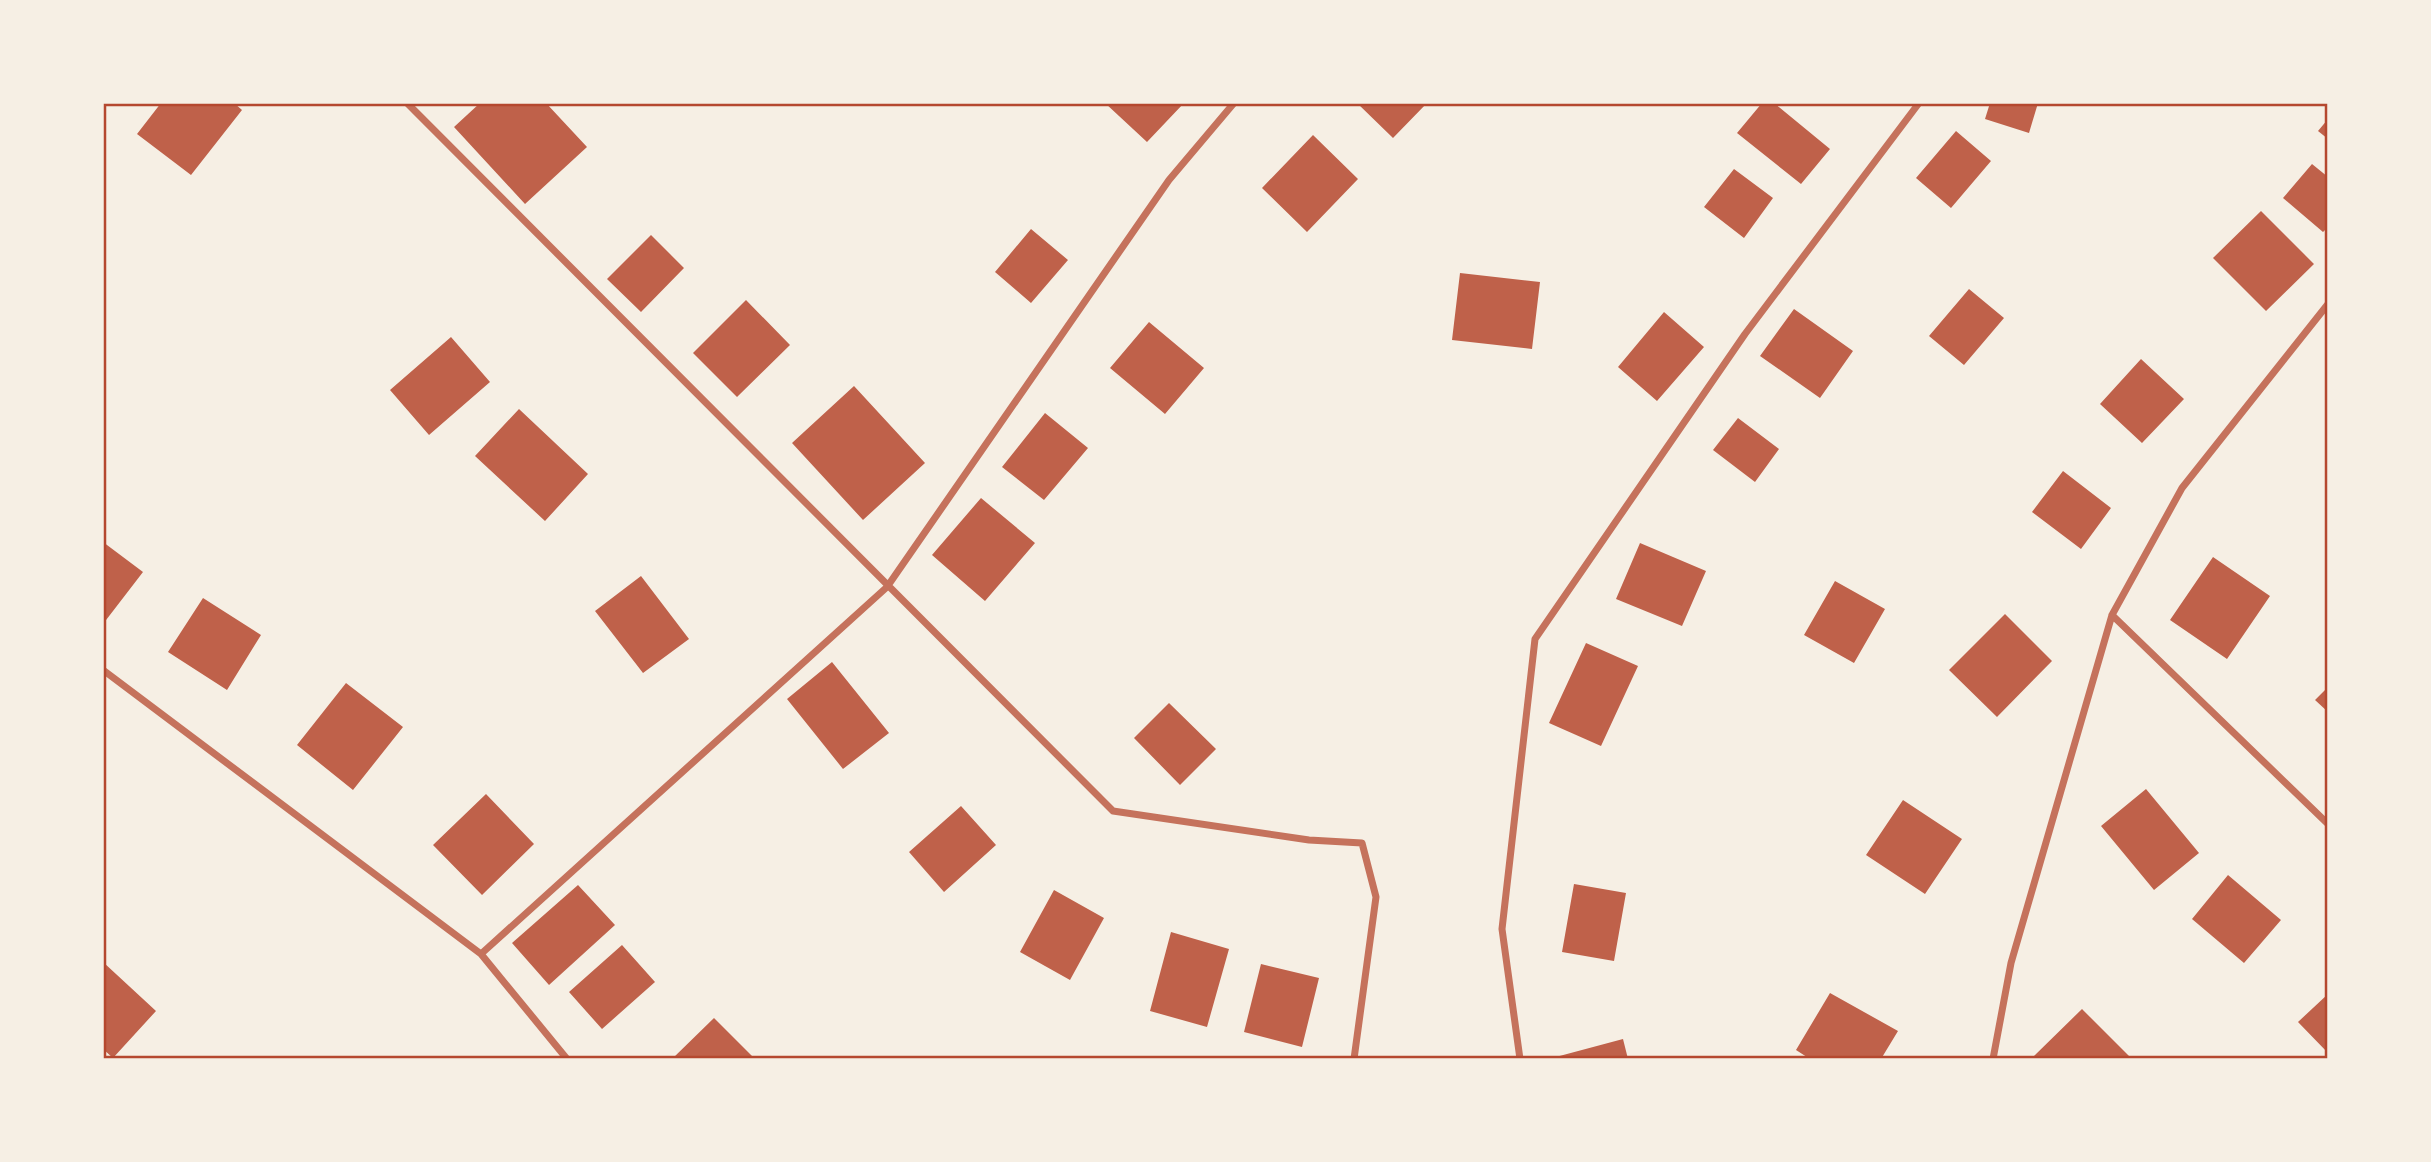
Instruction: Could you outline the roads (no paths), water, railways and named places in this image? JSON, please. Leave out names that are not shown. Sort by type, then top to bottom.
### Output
[{"type":"street","points":[[407,103],[1113,811],[1309,840],[1362,843],[1376,897],[1354,1059]]},
{"type":"street","points":[[481,954],[887,587],[1169,180],[1234,103]]},
{"type":"street","points":[[1520,1059],[1502,929],[1535,639],[1745,334],[1919,103]]},
{"type":"street","points":[[1993,1059],[2011,963],[2112,615],[2182,488],[2328,304]]},
{"type":"street","points":[[2112,615],[2328,824]]},
{"type":"street","points":[[103,670],[481,954],[567,1059]]}]
